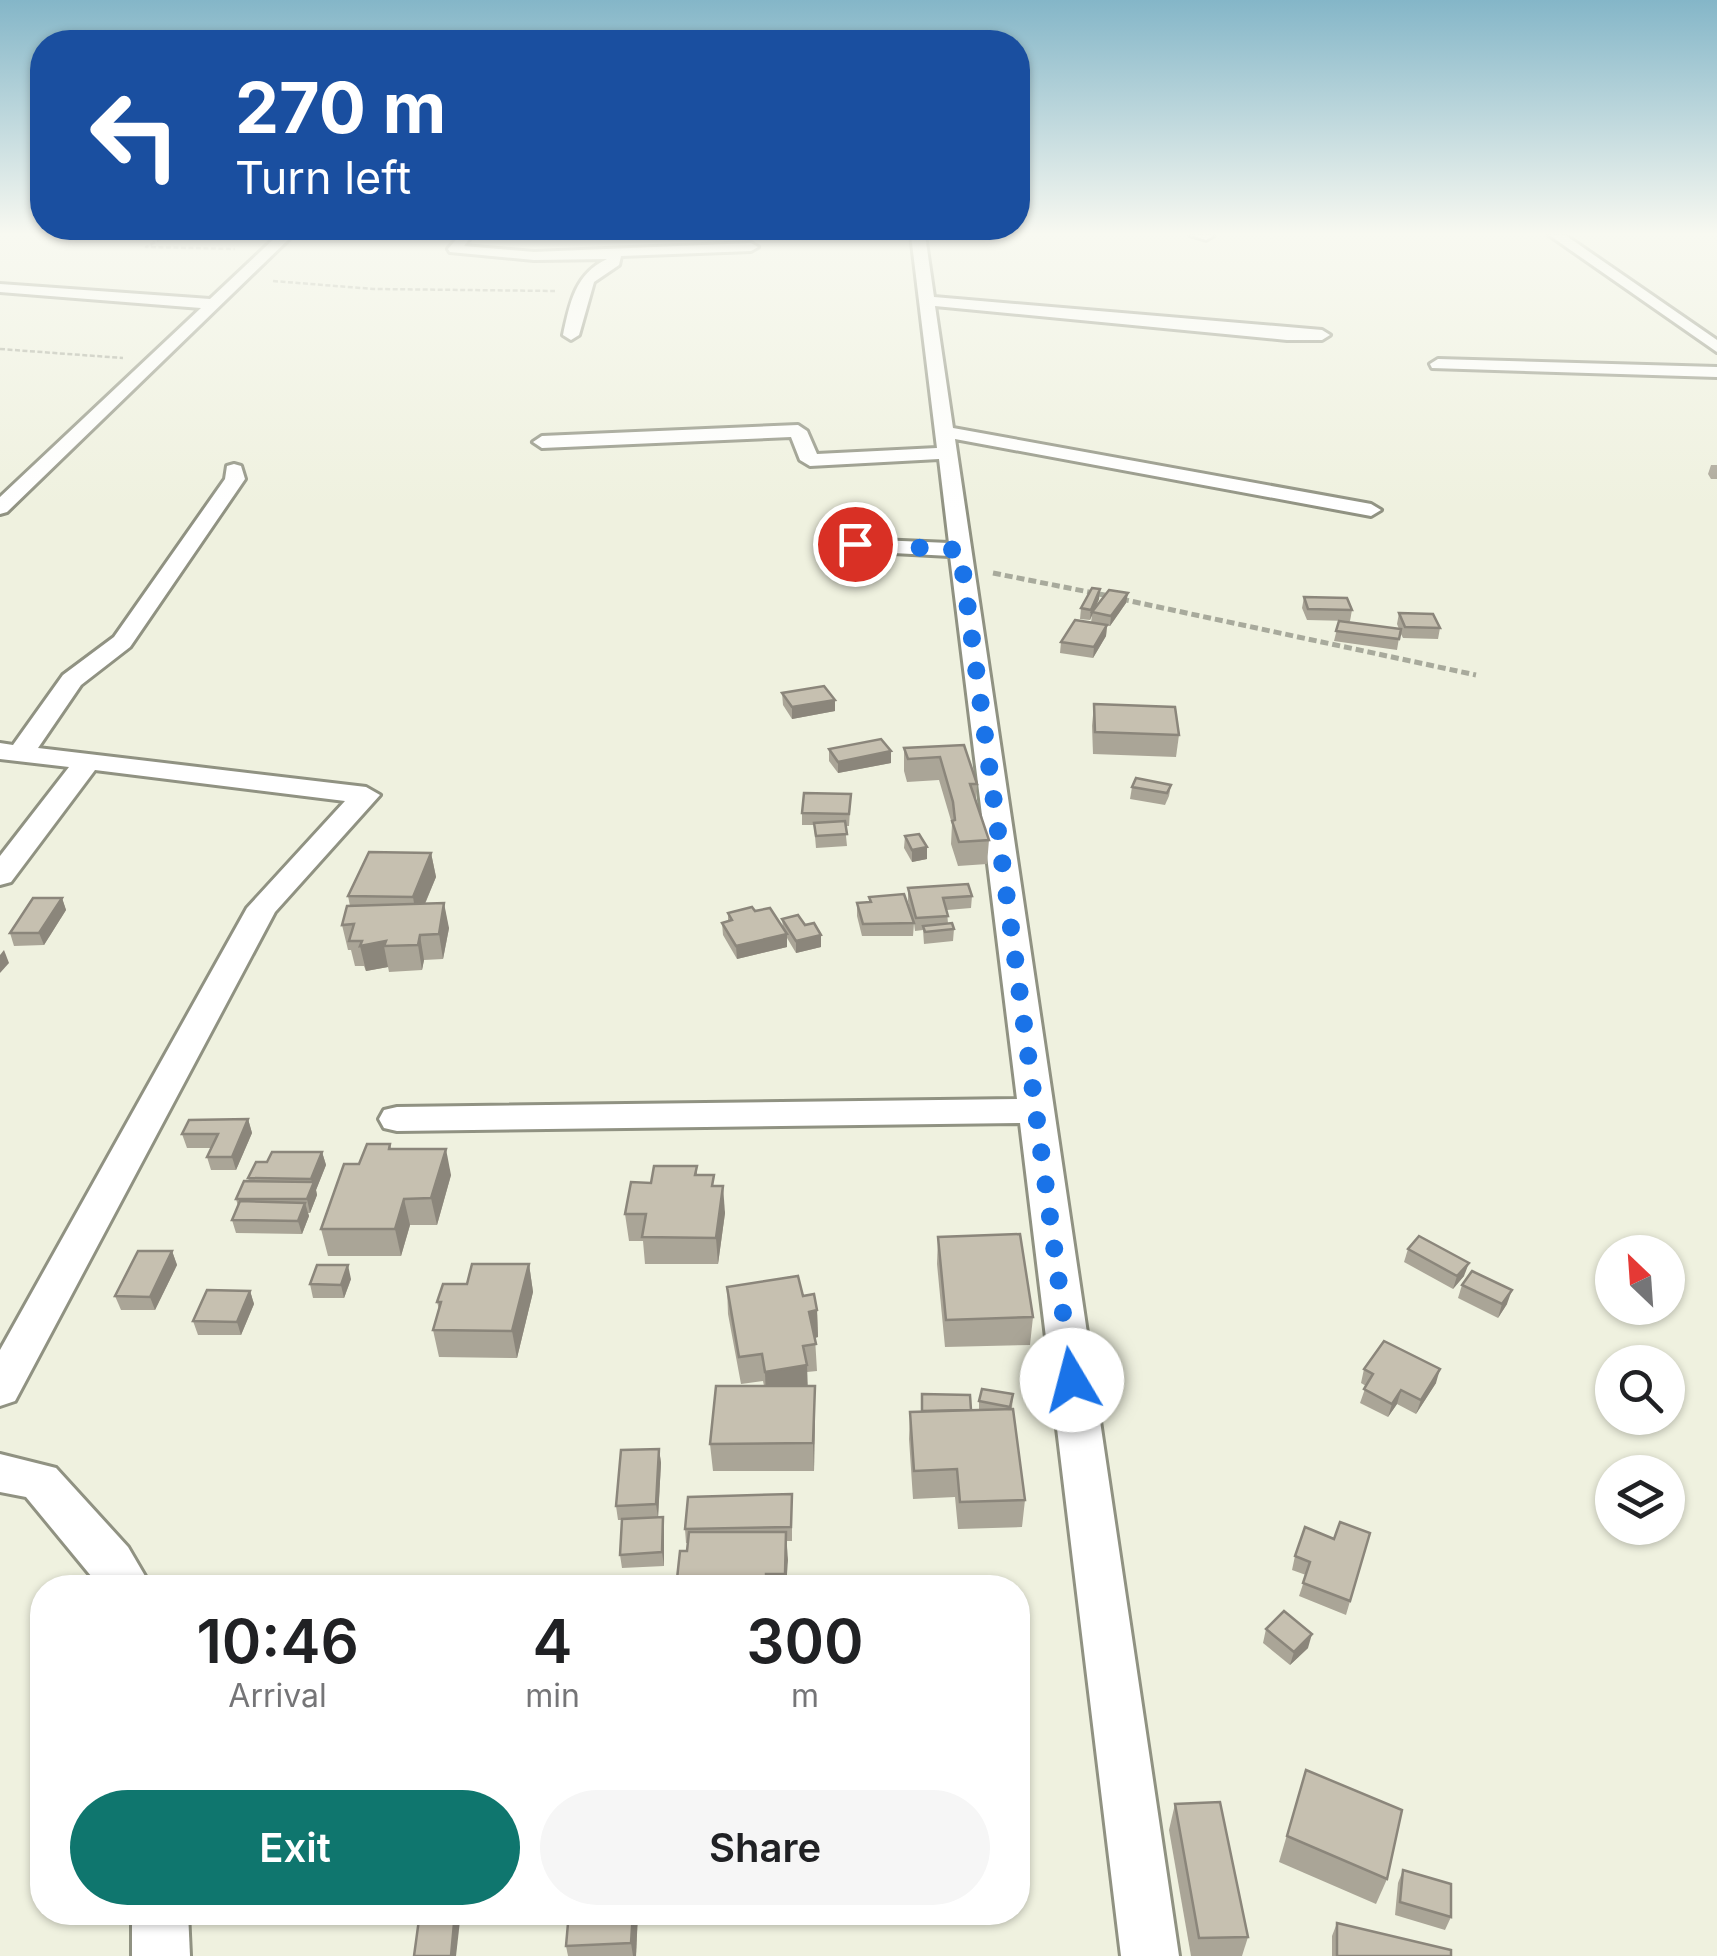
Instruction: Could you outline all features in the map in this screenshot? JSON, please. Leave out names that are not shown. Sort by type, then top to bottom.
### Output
[{"type":"street","points":[[0,508],[189,326]]},
{"type":"street","points":[[571,335],[573,326]]},
{"type":"street","points":[[931,326],[1150,1956]]},
{"type":"street","points":[[1197,326],[1287,335],[1322,334]]},
{"type":"street","points":[[1687,326],[1717,347]]},
{"type":"street","points":[[1438,364],[1717,372]]},
{"type":"street","points":[[542,442],[798,431],[810,460],[946,442],[1371,510]]},
{"type":"street","points":[[10,752],[72,680],[122,642],[235,479],[234,470]]},
{"type":"street","points":[[855,544],[962,558]]},
{"type":"street","points":[[0,1389],[262,908],[366,794],[10,752]]},
{"type":"street","points":[[0,876],[88,761]]},
{"type":"street","points":[[397,1118],[1036,1111]]},
{"type":"street","points":[[0,1474],[40,1481],[120,1575]]},
{"type":"street","points":[[160,1925],[161,1956]]},
{"type":"path","points":[[0,349],[154,360]]},
{"type":"path","points":[[962,558],[1476,675]]},
{"type":"building","points":[[1092,588],[1100,589],[1091,610],[1081,608]]},
{"type":"building","points":[[1109,590],[1128,593],[1111,616],[1092,612]]},
{"type":"building","points":[[1304,597],[1347,598],[1352,610],[1308,609]]},
{"type":"building","points":[[1399,613],[1433,614],[1440,628],[1405,627]]},
{"type":"building","points":[[1075,620],[1107,625],[1094,647],[1061,642]]},
{"type":"building","points":[[1339,621],[1401,629],[1399,639],[1336,631]]},
{"type":"building","points":[[824,686],[835,700],[792,707],[782,693]]},
{"type":"building","points":[[1094,704],[1175,707],[1179,735],[1095,732]]},
{"type":"building","points":[[881,739],[891,751],[838,762],[829,749]]},
{"type":"building","points":[[964,745],[977,784],[970,784],[989,840],[959,842],[940,757],[908,759],[904,748]]},
{"type":"building","points":[[1136,778],[1171,785],[1167,793],[1132,787]]},
{"type":"building","points":[[804,793],[851,794],[849,814],[802,813]]},
{"type":"building","points":[[845,821],[847,834],[816,836],[814,823]]},
{"type":"building","points":[[919,834],[927,847],[912,850],[905,836]]},
{"type":"building","points":[[369,852],[431,853],[413,897],[348,896]]},
{"type":"building","points":[[968,884],[972,896],[943,898],[948,916],[916,918],[908,888]]},
{"type":"building","points":[[904,894],[914,923],[863,924],[857,903],[871,902],[869,897]]},
{"type":"building","points":[[33,898],[62,898],[39,933],[10,933]]},
{"type":"building","points":[[444,903],[439,934],[420,935],[418,945],[384,946],[386,941],[360,946],[362,941],[349,941],[354,924],[342,925],[347,906]]},
{"type":"building","points":[[752,907],[755,911],[770,908],[787,934],[736,946],[722,923],[732,920],[728,913]]},
{"type":"building","points":[[798,915],[805,925],[814,923],[821,935],[796,941],[782,919]]},
{"type":"building","points":[[952,923],[954,929],[925,932],[923,926]]},
{"type":"building","points":[[248,1119],[232,1157],[207,1157],[218,1134],[182,1134],[189,1120]]},
{"type":"building","points":[[367,1144],[390,1144],[389,1149],[446,1149],[431,1198],[404,1199],[395,1229],[321,1229],[344,1164],[359,1164]]},
{"type":"building","points":[[272,1152],[322,1152],[311,1179],[248,1178],[256,1162],[267,1162]]},
{"type":"building","points":[[654,1166],[697,1166],[695,1175],[714,1175],[712,1186],[723,1186],[716,1238],[642,1237],[646,1214],[625,1214],[631,1182],[651,1183]]},
{"type":"building","points":[[244,1181],[314,1182],[307,1199],[236,1199]]},
{"type":"building","points":[[240,1201],[305,1203],[298,1221],[232,1220]]},
{"type":"building","points":[[1020,1234],[1033,1317],[946,1320],[938,1237]]},
{"type":"building","points":[[1419,1236],[1469,1263],[1457,1276],[1408,1249]]},
{"type":"building","points":[[138,1251],[172,1251],[150,1297],[115,1296]]},
{"type":"building","points":[[472,1264],[529,1264],[512,1331],[433,1330],[443,1284],[467,1284]]},
{"type":"building","points":[[317,1265],[348,1265],[341,1285],[310,1284]]},
{"type":"building","points":[[1472,1271],[1512,1290],[1502,1304],[1462,1285]]},
{"type":"building","points":[[798,1276],[803,1296],[814,1294],[817,1310],[809,1312],[816,1344],[803,1346],[807,1365],[765,1372],[762,1354],[739,1357],[727,1287]]},
{"type":"building","points":[[207,1290],[250,1291],[237,1322],[193,1321]]},
{"type":"building","points":[[1384,1341],[1440,1369],[1421,1400],[1401,1390],[1392,1404],[1364,1389],[1373,1374],[1364,1369]]},
{"type":"building","points":[[716,1386],[815,1386],[813,1443],[710,1444]]},
{"type":"building","points":[[982,1389],[1013,1394],[1010,1407],[979,1401]]},
{"type":"building","points":[[922,1394],[970,1395],[971,1410],[922,1411]]},
{"type":"building","points":[[1013,1409],[1025,1500],[960,1502],[957,1469],[914,1471],[910,1412]]},
{"type":"building","points":[[659,1449],[656,1504],[616,1506],[621,1450]]},
{"type":"building","points":[[792,1494],[791,1527],[685,1529],[688,1497]]},
{"type":"building","points":[[663,1517],[662,1552],[620,1555],[622,1519]]},
{"type":"building","points":[[1340,1522],[1370,1533],[1350,1601],[1303,1583],[1310,1562],[1295,1556],[1305,1527],[1334,1539]]},
{"type":"building","points":[[689,1532],[786,1532],[785,1574],[677,1575],[680,1551],[687,1551]]},
{"type":"building","points":[[1284,1611],[1312,1634],[1294,1652],[1266,1629]]},
{"type":"building","points":[[1306,1770],[1402,1810],[1387,1879],[1287,1836]]},
{"type":"building","points":[[1220,1802],[1248,1937],[1199,1938],[1175,1804]]},
{"type":"building","points":[[1403,1870],[1451,1884],[1451,1917],[1400,1902]]},
{"type":"building","points":[[1337,1923],[1451,1950],[1451,1956],[1337,1956]]},
{"type":"building","points":[[418,1925],[454,1925],[451,1956],[414,1956]]},
{"type":"building","points":[[568,1925],[632,1925],[631,1943],[566,1946]]},
{"type":"route","points":[[855,544],[960,550],[1072,1380]]}]
